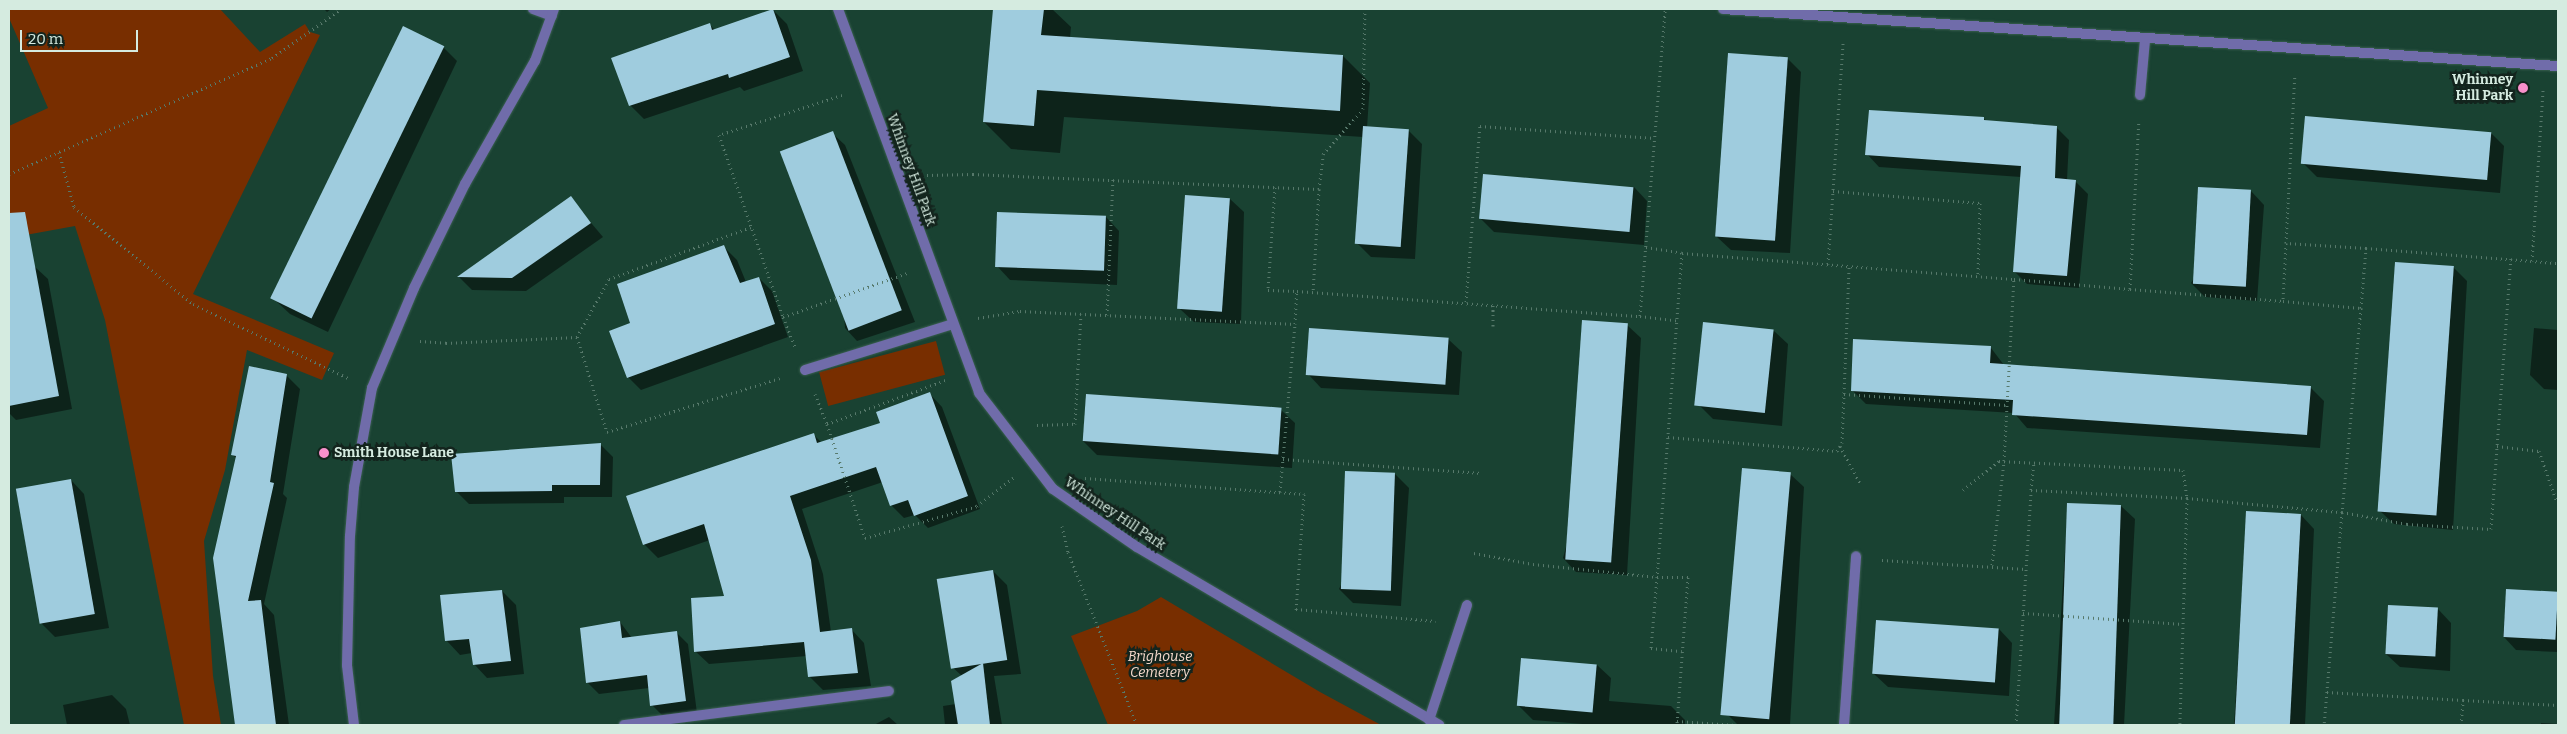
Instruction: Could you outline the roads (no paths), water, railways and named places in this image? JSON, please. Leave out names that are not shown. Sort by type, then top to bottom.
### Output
[{"type":"street","points":[[354,725],[347,665],[350,536],[354,487],[372,388],[392,339],[465,184],[535,61],[553,12],[533,9]]},
{"type":"street","name":"Whinney Hill Park","points":[[838,9],[979,393],[1053,489],[1137,547],[1438,725]]},
{"type":"street","points":[[1723,9],[2145,40],[2558,66]]},
{"type":"street","points":[[2140,95],[2145,40]]},
{"type":"street","points":[[806,370],[954,324]]},
{"type":"street","points":[[1844,725],[1856,558]]},
{"type":"street","points":[[1429,720],[1467,605]]},
{"type":"street","points":[[624,725],[888,691]]},
{"type":"place","name":"Whinney Hill Park","points":[[2523,88]]},
{"type":"place","name":"Smith House Lane","points":[[324,453]]},
{"type":"park label","name":"Brighouse Cemetery","points":[[1160,666]]}]
